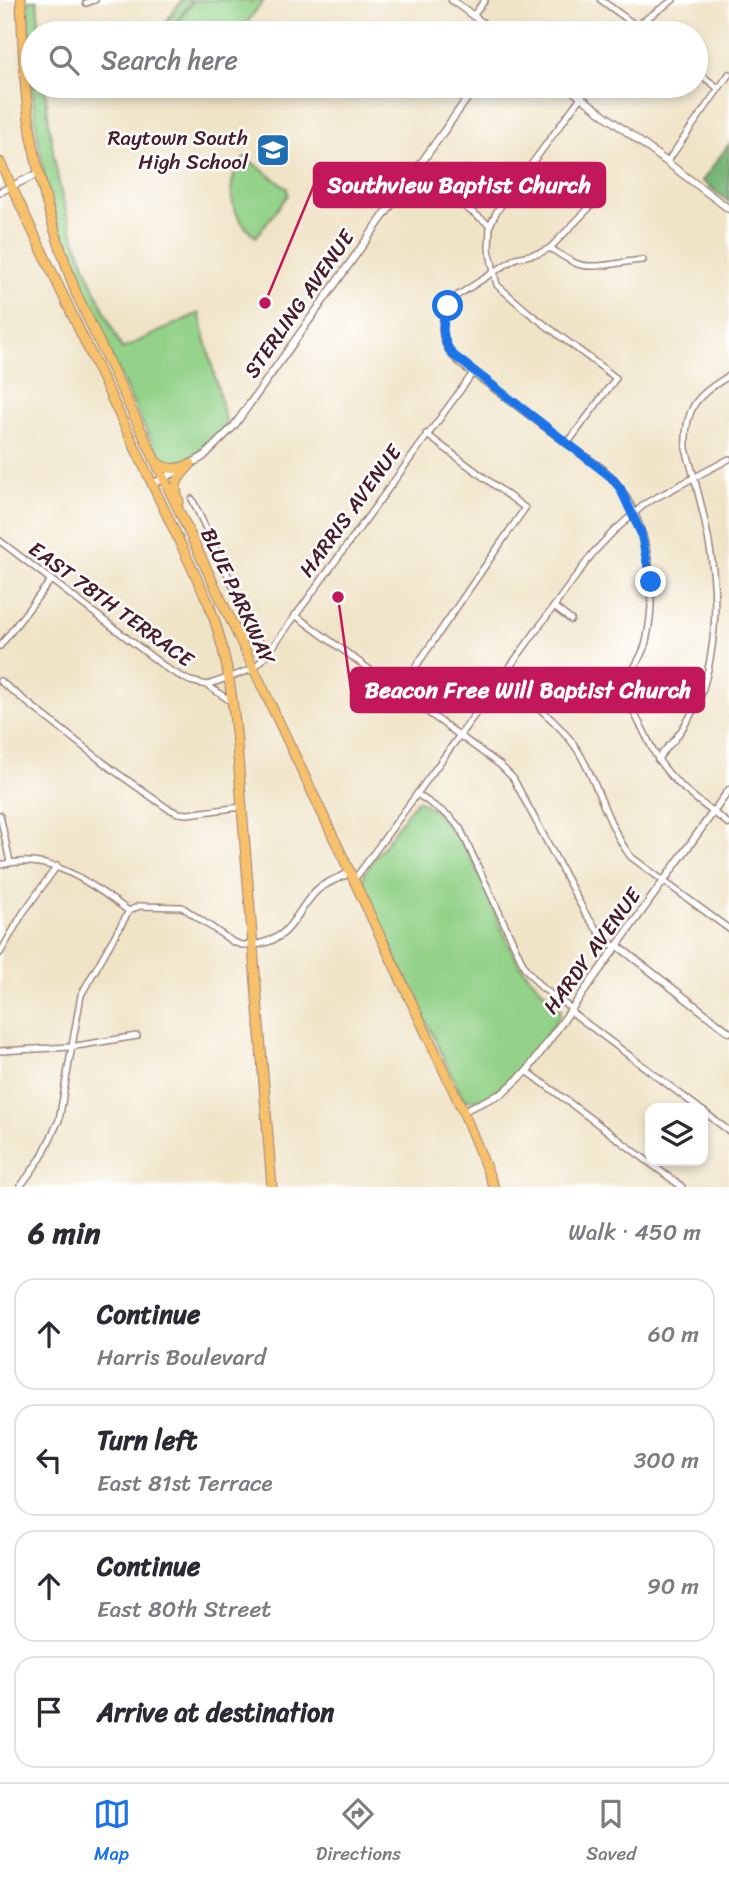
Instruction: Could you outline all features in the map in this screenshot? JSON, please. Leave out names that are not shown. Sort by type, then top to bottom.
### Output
[{"type":"highway","name":"BLUE PARKWAY","points":[[21,0],[22,21]]},
{"type":"highway","name":"BLUE PARKWAY","points":[[27,98],[39,173],[52,223],[76,293],[463,1111],[494,1187]]},
{"type":"highway","name":"BLUE PARKWAY","points":[[0,162],[208,602],[223,646],[230,676],[272,1187]]},
{"type":"highway","points":[[153,459],[169,469],[191,464]]},
{"type":"highway","points":[[189,533],[175,485],[177,478],[191,464]]},
{"type":"street","points":[[86,3],[94,0]]},
{"type":"street","points":[[452,0],[480,21]]},
{"type":"street","points":[[473,16],[485,0]]},
{"type":"street","points":[[601,0],[629,21]]},
{"type":"street","points":[[643,21],[673,0]]},
{"type":"street","points":[[667,162],[729,74]]},
{"type":"street","points":[[708,80],[718,88]]},
{"type":"street","name":"STERLING AVENUE","points":[[153,484],[191,464],[218,443],[234,426],[467,98]]},
{"type":"street","points":[[567,444],[616,378],[528,312],[497,285],[492,272],[489,225],[579,98]]},
{"type":"street","points":[[583,98],[729,209]]},
{"type":"street","points":[[415,172],[489,225]]},
{"type":"street","points":[[0,192],[39,173]]},
{"type":"street","points":[[595,202],[551,248],[540,254],[516,258],[455,297],[443,319],[442,334],[453,356],[611,477],[620,488],[634,513],[648,557],[651,603],[645,646],[630,676],[628,694],[631,706],[658,760],[681,786],[729,824]]},
{"type":"street","points":[[551,248],[586,267],[643,260]]},
{"type":"street","name":"HARRIS AVENUE","points":[[253,668],[265,656],[473,373]]},
{"type":"street","points":[[722,584],[715,541],[686,449],[687,421],[701,394],[729,376]]},
{"type":"street","points":[[398,691],[526,508],[426,434]]},
{"type":"street","points":[[20,1187],[41,1158],[59,1120],[81,995],[129,911],[139,906],[182,907],[233,942],[242,945],[274,940],[282,935],[316,892],[352,876],[418,794],[593,553],[646,503],[729,459]]},
{"type":"street","points":[[192,499],[265,656]]},
{"type":"street","name":"EAST 78TH TERRACE","points":[[0,541],[169,670],[190,681],[207,685],[232,702]]},
{"type":"street","points":[[0,646],[51,580]]},
{"type":"street","points":[[658,760],[685,726],[702,695],[719,640],[723,594]]},
{"type":"street","points":[[554,607],[571,620]]},
{"type":"street","points":[[295,615],[500,765],[513,778],[585,913],[598,931],[729,1032]]},
{"type":"street","name":"EAST 78TH TERRACE","points":[[207,685],[253,668]]},
{"type":"street","points":[[502,678],[569,739],[586,764],[625,850],[639,865],[729,929]]},
{"type":"street","points":[[0,681],[113,770],[167,808],[188,814],[241,807]]},
{"type":"street","name":"HARDY AVENUE","points":[[463,1111],[503,1093],[527,1071],[729,790]]},
{"type":"street","points":[[418,794],[449,816],[460,828],[525,968],[541,987],[692,1103]]},
{"type":"street","points":[[0,815],[9,862]]},
{"type":"street","points":[[0,865],[34,860],[57,866],[129,911]]},
{"type":"street","points":[[0,953],[23,913],[57,866]]},
{"type":"street","points":[[0,1051],[70,1046],[137,1037]]},
{"type":"street","points":[[527,1071],[682,1187]]},
{"type":"street","points":[[708,1115],[729,1131]]},
{"type":"green space","points":[[28,0],[37,0],[39,21],[29,21]]},
{"type":"green space","points":[[182,0],[192,0],[177,21],[167,21]]},
{"type":"green space","points":[[194,0],[264,0],[248,21],[179,21]]},
{"type":"green space","points":[[33,98],[46,98],[54,156],[65,208],[75,240],[122,349],[199,313],[227,426],[202,449],[179,463],[163,461],[156,452],[81,288],[47,186]]},
{"type":"green space","points":[[729,144],[729,202],[702,181]]},
{"type":"green space","points":[[245,157],[287,188],[288,195],[256,237],[240,219],[232,199],[233,178]]},
{"type":"green space","points":[[416,801],[439,815],[460,839],[478,871],[520,965],[561,1010],[560,1016],[517,1071],[490,1095],[476,1100],[463,1099],[363,888],[364,873]]},
{"type":"place","name":"Raytown South High School","points":[[273,150]]},
{"type":"place","name":"Southview Baptist Church","points":[[265,303]]},
{"type":"place","name":"Beacon Free Will Baptist Church","points":[[338,597]]},
{"type":"route","points":[[448,306],[443,319],[442,334],[452,354],[473,373],[602,468],[620,488],[634,513],[641,533],[651,582]]}]
